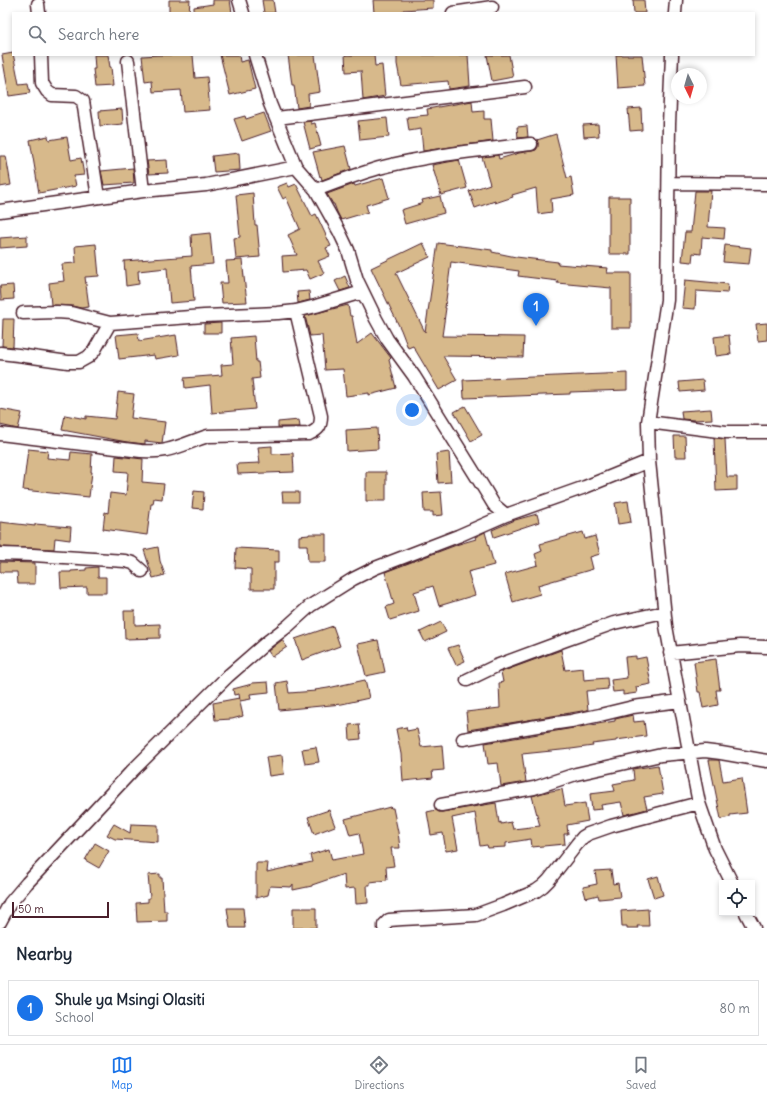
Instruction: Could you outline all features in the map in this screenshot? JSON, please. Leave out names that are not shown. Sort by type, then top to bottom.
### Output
[{"type":"street","points":[[239,0],[243,12]]},
{"type":"street","points":[[676,0],[676,12]]},
{"type":"street","points":[[460,12],[492,7]]},
{"type":"street","points":[[41,56],[42,83],[47,91],[52,95],[76,96],[83,101],[98,197]]},
{"type":"street","points":[[256,56],[270,104],[296,167],[316,190],[328,211],[348,250],[356,280],[387,339],[414,376],[494,505],[506,515]]},
{"type":"street","points":[[672,56],[669,124],[667,300],[648,422],[649,461],[664,612],[670,653],[699,803],[716,849],[731,880]]},
{"type":"street","points":[[128,60],[143,191]]},
{"type":"street","points":[[277,118],[525,87]]},
{"type":"street","points":[[316,190],[378,168],[475,150],[531,144]]},
{"type":"street","points":[[0,211],[143,191],[206,185],[296,167]]},
{"type":"street","points":[[669,183],[767,184]]},
{"type":"street","points":[[23,313],[70,313],[110,323],[278,313],[296,311],[316,306],[362,292]]},
{"type":"street","points":[[0,434],[141,451],[154,451],[166,450],[208,436],[309,434],[316,430],[321,424],[321,416],[296,311]]},
{"type":"street","points":[[0,353],[79,362],[88,357],[94,351],[110,323]]},
{"type":"street","points":[[648,422],[726,432],[767,432]]},
{"type":"street","points":[[0,922],[10,903],[27,883],[132,771],[228,676],[310,606],[353,579],[376,568],[458,536],[506,515],[585,487],[649,461]]},
{"type":"street","points":[[0,554],[125,561],[133,563],[142,571]]},
{"type":"street","points":[[467,680],[496,666],[614,623],[664,612]]},
{"type":"street","points":[[670,653],[740,646],[767,647]]},
{"type":"street","points":[[463,739],[600,716],[633,708],[680,701]]},
{"type":"street","points":[[441,805],[534,788],[576,774],[661,755],[705,751],[767,761]]},
{"type":"street","points":[[384,928],[384,925],[389,920],[402,918],[443,918],[476,915],[503,905],[536,891],[543,886],[577,844],[588,834],[699,803]]},
{"type":"street","points":[[748,916],[754,928]]},
{"type":"building","points":[[169,0],[190,0],[189,12],[169,12]]},
{"type":"building","points":[[213,0],[230,0],[232,12],[194,12],[194,7],[213,4]]},
{"type":"building","points":[[262,0],[273,0],[275,12],[264,12]]},
{"type":"building","points":[[373,0],[433,0],[433,8],[403,10],[403,12],[374,12]]},
{"type":"building","points":[[633,0],[644,0],[645,12],[634,12]]},
{"type":"building","points":[[12,53],[19,84],[28,83],[30,93],[9,96],[2,55]]},
{"type":"building","points":[[94,56],[108,56],[113,86],[95,87],[93,69],[95,69]]},
{"type":"building","points":[[142,56],[193,56],[195,78],[207,77],[210,110],[183,112],[181,90],[153,92],[152,81],[145,82]]},
{"type":"building","points":[[220,56],[239,56],[240,62],[248,60],[255,89],[230,95]]},
{"type":"building","points":[[288,56],[315,56],[320,92],[308,94],[309,106],[297,108],[294,85],[292,85]]},
{"type":"building","points":[[345,56],[374,56],[375,66],[382,65],[385,96],[363,100],[361,71],[346,72]]},
{"type":"building","points":[[397,56],[468,56],[470,86],[449,89],[448,81],[401,85]]},
{"type":"building","points":[[487,56],[509,56],[513,77],[492,81]]},
{"type":"building","points":[[616,56],[642,56],[645,86],[618,88]]},
{"type":"building","points":[[472,101],[473,112],[484,111],[484,119],[491,119],[493,141],[423,151],[421,129],[409,131],[407,117],[428,115],[427,109]]},
{"type":"building","points":[[641,108],[642,130],[630,131],[628,109]]},
{"type":"building","points":[[122,109],[123,124],[100,126],[99,111]]},
{"type":"building","points":[[264,113],[271,131],[242,141],[234,119],[245,116],[246,119]]},
{"type":"building","points":[[387,118],[389,137],[360,140],[358,121]]},
{"type":"building","points":[[311,121],[311,124],[315,123],[321,146],[310,149],[303,122]]},
{"type":"building","points":[[598,124],[599,136],[584,137],[583,125]]},
{"type":"building","points":[[527,126],[528,137],[518,138],[517,127]]},
{"type":"building","points":[[556,134],[567,178],[571,177],[574,195],[551,199],[552,212],[538,214],[536,188],[512,195],[513,197],[495,203],[495,201],[475,208],[469,191],[490,184],[482,157],[498,155],[499,159],[536,150],[538,147],[537,140]]},
{"type":"building","points":[[48,136],[49,140],[67,137],[71,160],[81,158],[84,175],[74,176],[76,186],[39,193],[30,140]]},
{"type":"building","points":[[345,146],[351,169],[322,180],[313,152]]},
{"type":"building","points":[[239,153],[240,170],[214,172],[212,156]]},
{"type":"building","points":[[0,156],[6,156],[11,185],[0,187]]},
{"type":"building","points":[[167,160],[168,173],[149,174],[147,161]]},
{"type":"building","points":[[459,160],[467,188],[441,195],[432,165]]},
{"type":"building","points":[[133,168],[134,183],[104,185],[101,171]]},
{"type":"building","points":[[383,178],[389,198],[366,205],[368,212],[341,220],[334,204],[327,194],[354,184],[355,186]]},
{"type":"building","points":[[287,183],[289,187],[296,184],[312,216],[316,214],[331,246],[326,248],[330,256],[318,261],[324,273],[310,279],[306,270],[283,272],[282,256],[297,255],[288,235],[300,229],[286,197],[283,199],[277,187]]},
{"type":"building","points":[[695,191],[711,191],[708,227],[725,228],[724,239],[702,237],[701,254],[693,253],[692,262],[682,261],[685,232],[691,232]]},
{"type":"building","points":[[253,193],[255,225],[257,225],[260,257],[236,259],[234,238],[240,237],[236,195]]},
{"type":"building","points":[[440,196],[444,213],[405,224],[401,210],[423,203],[422,200]]},
{"type":"building","points":[[609,197],[630,197],[630,254],[609,254]]},
{"type":"building","points":[[210,233],[213,264],[191,266],[194,301],[170,303],[167,268],[138,271],[139,284],[126,286],[124,261],[192,256],[191,235]]},
{"type":"building","points":[[27,236],[27,246],[0,248],[0,238]]},
{"type":"building","points":[[423,243],[430,257],[396,273],[425,332],[438,243],[492,250],[492,252],[516,257],[558,262],[557,264],[608,268],[607,273],[631,273],[631,328],[611,328],[611,288],[557,283],[558,281],[518,276],[519,271],[451,262],[442,336],[524,337],[523,357],[443,356],[457,380],[439,390],[413,346],[408,348],[401,330],[371,268]]},
{"type":"building","points":[[96,244],[99,276],[85,277],[89,307],[81,308],[51,305],[49,283],[64,281],[62,264],[76,263],[75,246]]},
{"type":"building","points":[[725,245],[751,248],[749,264],[723,262]]},
{"type":"building","points":[[242,260],[247,302],[222,303],[220,283],[228,283],[226,261]]},
{"type":"building","points":[[345,276],[350,288],[340,291],[335,281]]},
{"type":"building","points":[[685,280],[728,284],[727,293],[696,291],[695,309],[682,308]]},
{"type":"building","points":[[13,285],[14,299],[1,300],[0,286]]},
{"type":"building","points":[[309,291],[310,300],[298,303],[297,292]]},
{"type":"building","points":[[348,305],[350,316],[352,316],[357,344],[372,333],[391,358],[389,360],[396,388],[369,395],[369,393],[346,396],[343,369],[325,370],[322,335],[310,336],[305,316]]},
{"type":"building","points":[[3,319],[14,319],[13,347],[2,346]]},
{"type":"building","points":[[221,323],[221,333],[204,333],[204,324]]},
{"type":"building","points":[[767,323],[767,340],[758,341],[756,324]]},
{"type":"building","points":[[138,333],[139,341],[176,335],[179,355],[155,359],[154,355],[119,359],[116,335]]},
{"type":"building","points":[[729,335],[731,354],[716,356],[714,337]]},
{"type":"building","points":[[254,336],[256,362],[258,362],[260,378],[252,379],[255,409],[212,413],[210,385],[185,388],[184,378],[222,375],[221,365],[233,364],[231,338]]},
{"type":"building","points":[[627,373],[627,390],[570,392],[570,394],[464,398],[463,380]]},
{"type":"building","points":[[703,380],[704,390],[680,392],[679,382]]},
{"type":"building","points":[[118,392],[134,394],[131,418],[165,422],[162,443],[145,441],[145,444],[127,442],[62,430],[65,415],[86,419],[86,416],[115,419]]},
{"type":"building","points":[[465,406],[482,435],[471,441],[454,412]]},
{"type":"building","points":[[0,409],[22,413],[18,429],[0,425]]},
{"type":"building","points":[[711,409],[712,419],[682,419],[681,411]]},
{"type":"building","points":[[299,420],[300,427],[278,427],[278,422]]},
{"type":"building","points":[[377,428],[378,449],[347,451],[346,430]]},
{"type":"building","points":[[674,436],[685,436],[686,457],[675,457]]},
{"type":"building","points":[[714,438],[725,439],[727,477],[737,477],[737,490],[716,491]]},
{"type":"building","points":[[272,446],[272,454],[293,453],[294,472],[238,474],[237,464],[260,463],[258,447]]},
{"type":"building","points":[[28,449],[48,451],[47,458],[70,460],[71,452],[92,454],[92,472],[89,497],[23,490]]},
{"type":"building","points":[[449,452],[451,482],[438,483],[436,454]]},
{"type":"building","points":[[116,456],[143,459],[142,482],[164,484],[162,499],[154,498],[153,504],[151,504],[147,535],[103,529],[105,512],[108,513],[110,493],[126,495],[128,472],[115,471]]},
{"type":"building","points":[[366,472],[386,472],[386,501],[366,501]]},
{"type":"building","points":[[194,491],[204,492],[203,509],[192,508]]},
{"type":"building","points":[[282,492],[299,492],[299,502],[283,502]]},
{"type":"building","points":[[441,492],[443,515],[433,516],[433,512],[424,512],[423,493]]},
{"type":"building","points":[[628,501],[631,522],[618,524],[615,503]]},
{"type":"building","points":[[537,514],[539,522],[494,537],[492,530],[515,520]]},
{"type":"building","points":[[0,522],[35,526],[35,524],[71,527],[70,540],[55,538],[54,549],[0,547]]},
{"type":"building","points":[[485,532],[494,565],[468,572],[475,595],[439,606],[433,586],[414,592],[419,611],[390,620],[386,607],[394,604],[385,572],[476,539],[475,537]]},
{"type":"building","points":[[583,532],[585,539],[595,536],[600,554],[590,557],[593,569],[538,585],[540,594],[513,602],[505,574],[538,565],[535,554],[542,551],[540,544]]},
{"type":"building","points":[[309,534],[326,534],[326,562],[308,562],[307,545],[299,545],[299,536]]},
{"type":"building","points":[[158,547],[160,561],[165,575],[153,578],[144,550]]},
{"type":"building","points":[[236,548],[279,550],[279,562],[274,562],[274,589],[251,589],[251,569],[235,568]]},
{"type":"building","points":[[0,562],[35,563],[35,584],[18,584],[17,572],[0,572]]},
{"type":"building","points":[[98,567],[98,577],[106,577],[106,593],[87,593],[87,587],[61,588],[60,572],[71,572],[86,570],[86,568]]},
{"type":"building","points":[[124,611],[135,611],[135,625],[160,624],[160,638],[125,639]]},
{"type":"building","points":[[441,622],[446,632],[425,642],[420,632]]},
{"type":"building","points":[[333,626],[340,646],[302,660],[295,639]]},
{"type":"building","points":[[282,640],[287,647],[272,657],[268,651]]},
{"type":"building","points":[[378,640],[385,672],[366,676],[358,644]]},
{"type":"building","points":[[458,645],[465,661],[456,665],[448,648]]},
{"type":"building","points":[[561,650],[565,670],[583,668],[584,680],[607,678],[608,689],[586,691],[588,710],[468,730],[466,712],[500,708],[499,683],[503,682],[501,672]]},
{"type":"building","points":[[636,656],[636,659],[646,657],[651,684],[636,687],[637,693],[623,695],[623,691],[613,692],[611,680],[627,678],[625,657]]},
{"type":"building","points":[[716,659],[720,690],[716,690],[718,705],[703,708],[700,692],[698,692],[694,662]]},
{"type":"building","points":[[365,680],[369,698],[342,704],[279,710],[276,683],[287,681],[289,693],[316,691],[315,690]]},
{"type":"building","points":[[268,682],[269,692],[250,694],[251,699],[240,701],[239,694],[234,695],[233,689],[252,683]]},
{"type":"building","points":[[239,698],[243,716],[232,719],[215,720],[213,703]]},
{"type":"building","points":[[633,715],[634,722],[644,721],[646,736],[592,744],[593,746],[522,754],[526,782],[501,786],[498,763],[488,764],[485,743],[615,721],[615,719]]},
{"type":"building","points":[[359,724],[361,739],[350,740],[349,725]]},
{"type":"building","points":[[406,727],[407,731],[417,729],[421,747],[442,745],[444,770],[432,771],[433,778],[403,781],[401,754],[396,729]]},
{"type":"building","points":[[316,747],[319,762],[305,764],[302,749]]},
{"type":"building","points":[[282,755],[284,774],[269,776],[266,757]]},
{"type":"building","points":[[709,760],[719,760],[723,781],[742,778],[747,813],[730,815],[730,817],[721,819]]},
{"type":"building","points":[[658,765],[663,794],[644,797],[647,809],[624,815],[621,802],[601,805],[602,809],[592,810],[590,794],[615,791],[613,784],[634,780],[633,769]]},
{"type":"building","points":[[562,789],[565,806],[585,803],[588,821],[567,825],[568,834],[564,834],[565,844],[532,847],[531,839],[506,843],[506,847],[488,848],[487,845],[480,846],[475,813],[452,818],[458,849],[446,851],[443,833],[431,835],[427,812],[436,810],[442,812],[496,803],[499,823],[511,822],[513,829],[540,826],[532,796]]},
{"type":"building","points":[[390,807],[393,808],[400,848],[391,848],[394,866],[386,867],[387,880],[370,882],[370,885],[367,885],[368,903],[356,904],[355,888],[345,889],[344,874],[312,886],[293,890],[293,884],[291,887],[270,886],[268,895],[256,898],[256,863],[268,863],[267,872],[312,862],[310,855],[329,849],[332,860],[363,854],[359,833],[350,835],[345,819]]},
{"type":"building","points":[[329,810],[335,826],[314,834],[308,817]]},
{"type":"building","points":[[114,824],[130,833],[131,824],[158,825],[158,842],[115,839],[107,835]]},
{"type":"building","points":[[95,843],[109,851],[99,868],[85,860]]},
{"type":"building","points":[[611,870],[613,884],[618,883],[620,897],[599,899],[598,895],[586,898],[583,887],[597,884],[595,871]]},
{"type":"building","points":[[160,874],[160,878],[162,878],[164,911],[167,911],[167,921],[137,922],[136,903],[148,902],[148,898],[150,898],[148,875]]},
{"type":"building","points":[[658,876],[663,895],[654,898],[648,879]]},
{"type":"building","points":[[227,908],[243,908],[245,928],[230,928]]},
{"type":"building","points":[[293,908],[316,908],[316,928],[293,928]]},
{"type":"building","points":[[648,909],[649,926],[627,928],[627,926],[622,926],[621,911]]},
{"type":"place","name":"Shule ya Msingi Olasiti","points":[[536,326]]}]
